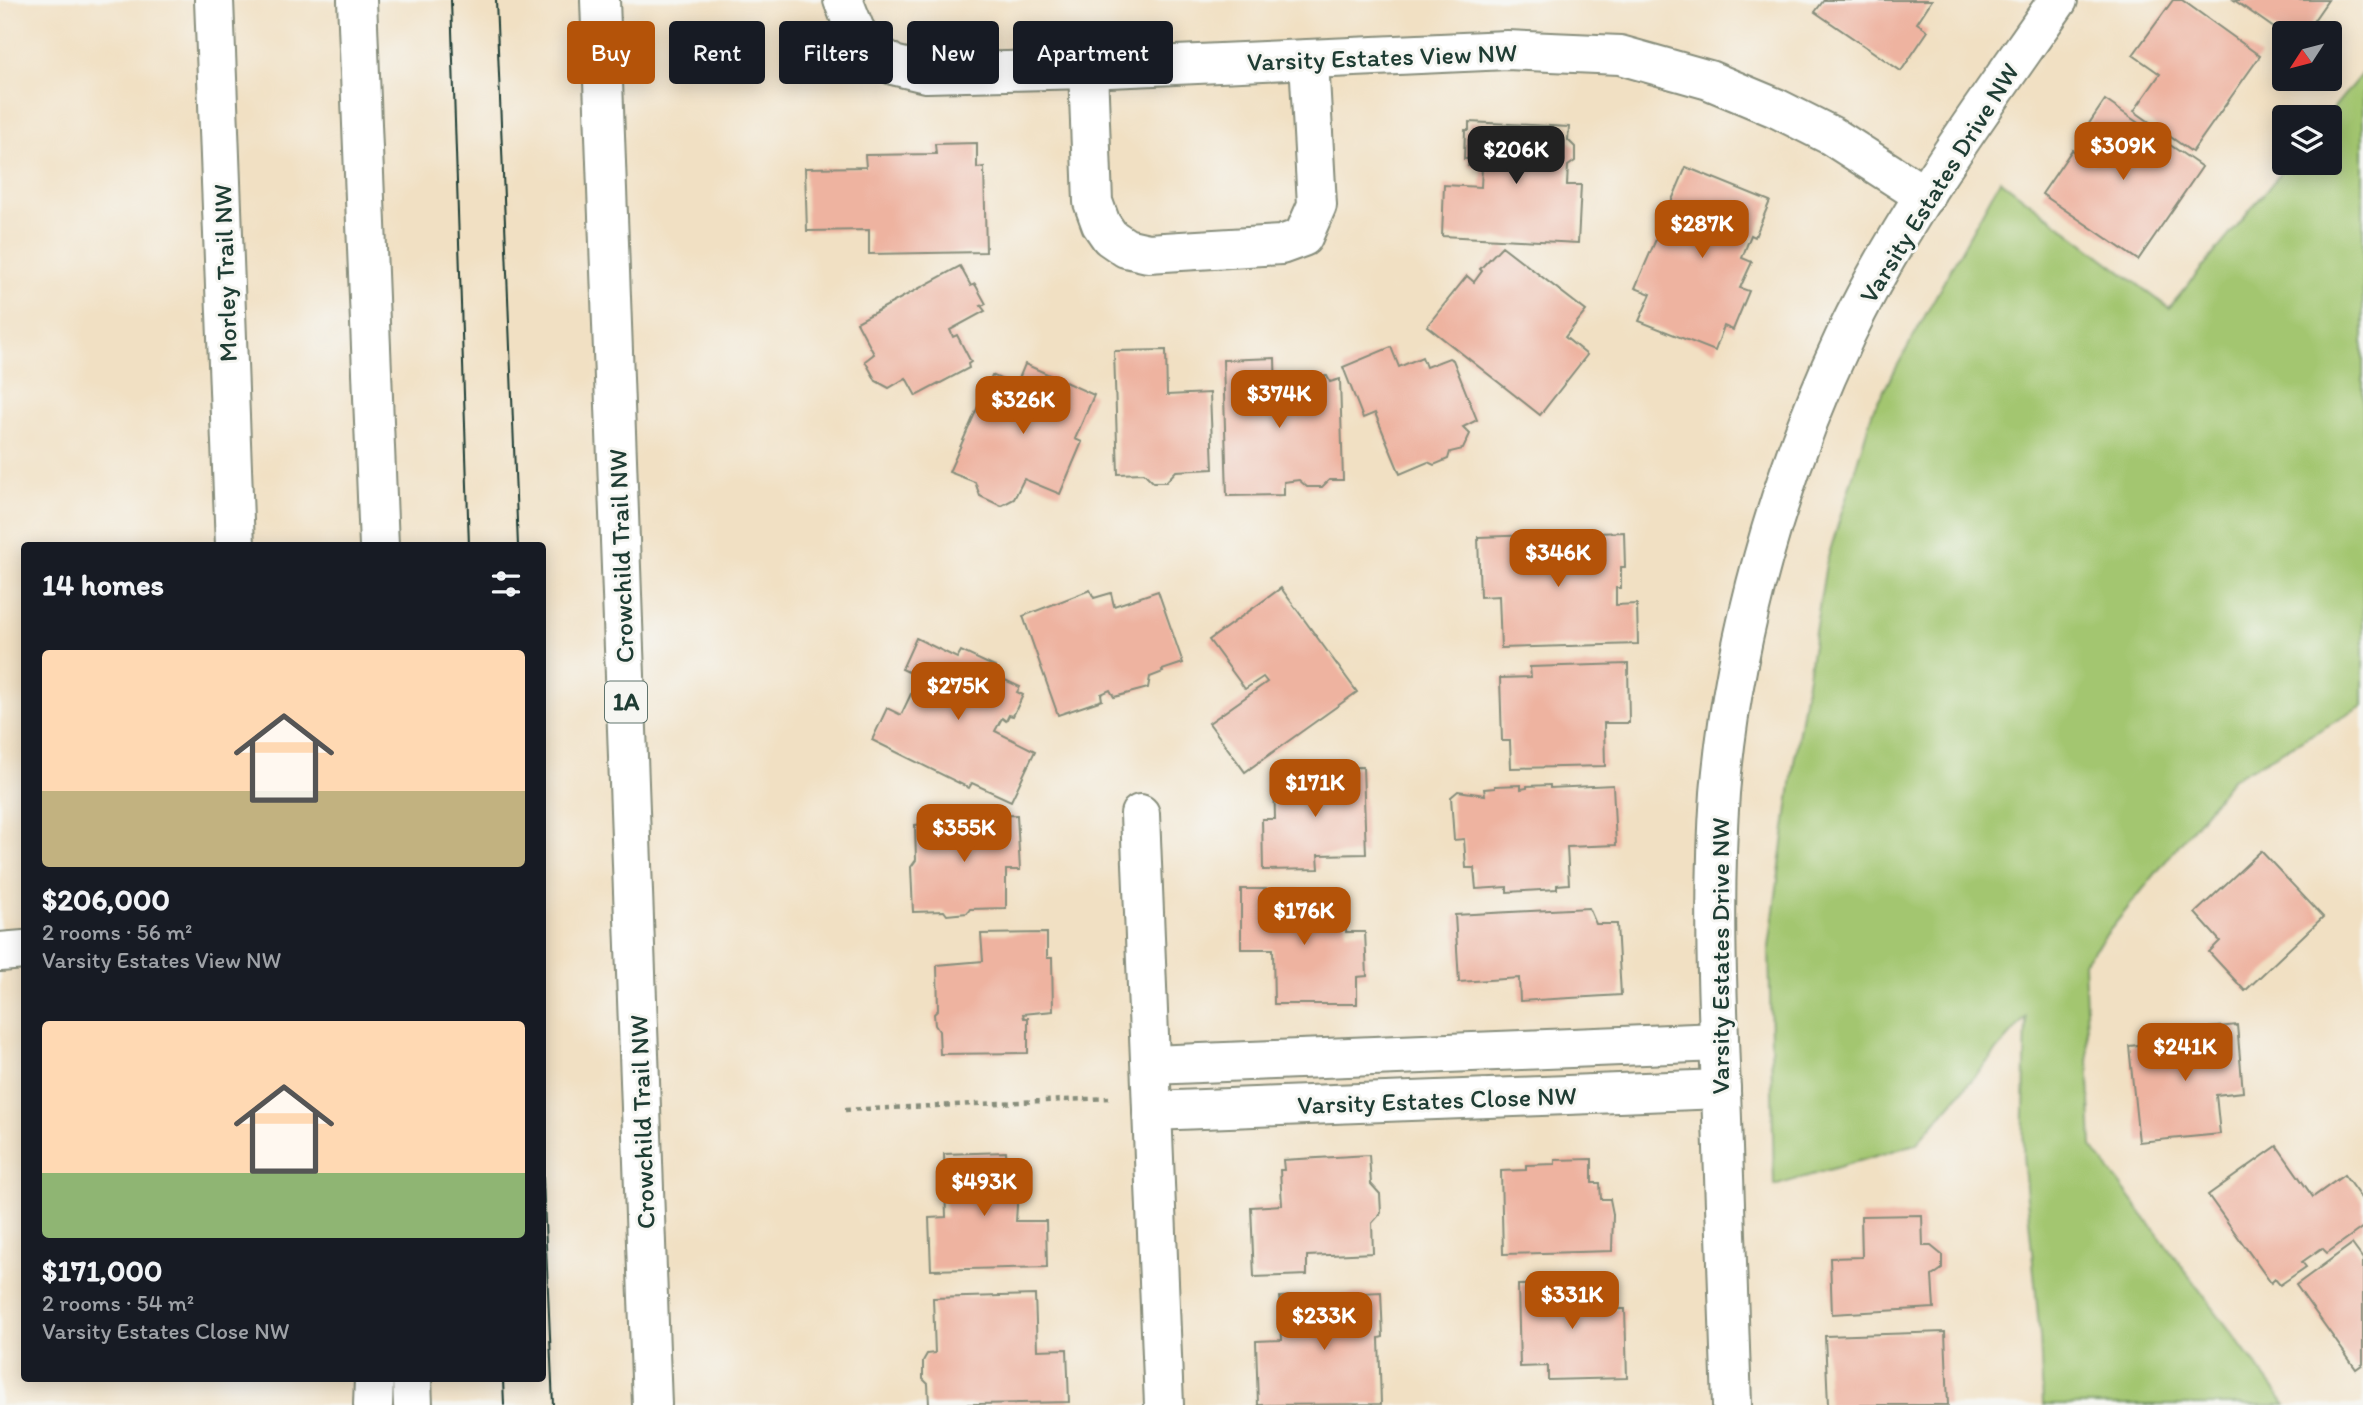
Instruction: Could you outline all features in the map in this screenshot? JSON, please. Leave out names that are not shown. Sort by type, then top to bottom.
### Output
[{"type":"main road","name":"Morley Trail NW","points":[[214,0],[235,542]]},
{"type":"main road","points":[[357,0],[379,542]]},
{"type":"main road","name":"Crowchild Trail NW","points":[[600,0],[652,1405]]},
{"type":"main road","name":"Varsity Estates View NW","points":[[843,0],[855,30],[865,45],[892,65],[926,73],[1013,71]]},
{"type":"main road","name":"Varsity Estates Drive NW","points":[[1732,1405],[1715,920],[1721,790],[1749,609],[1779,509],[1822,385],[1871,287],[1897,239],[1951,154],[2058,0]]},
{"type":"main road","name":"Varsity Estates View NW","points":[[1173,66],[1507,50],[1620,55],[1709,80],[1776,108],[1832,136],[1925,196]]},
{"type":"main road","points":[[1089,84],[1093,202],[1101,224],[1110,237],[1126,248],[1148,253],[1282,245],[1303,237],[1317,205],[1309,60]]},
{"type":"main road","points":[[1140,814],[1164,1405]]},
{"type":"main road","points":[[0,951],[21,950]]},
{"type":"main road","name":"Varsity Estates Close NW","points":[[1152,1089],[1719,1042]]},
{"type":"main road","name":"Varsity Estates Close NW","points":[[1152,1089],[1721,1089]]},
{"type":"main road","points":[[373,1405],[374,1382]]},
{"type":"main road","points":[[412,1382],[413,1405]]},
{"type":"path","points":[[845,1110],[1105,1098],[1152,1089]]},
{"type":"green space","points":[[2363,72],[2363,706],[2232,779],[2084,962],[2092,1147],[2286,1405],[2043,1405],[2040,1337],[2023,1156],[2026,1017],[1916,1144],[1774,1186],[1769,947],[1794,762],[1826,564],[1873,410],[2000,180],[2169,308],[2279,175],[2342,175],[2342,105],[2336,105]]},
{"type":"building","points":[[1824,0],[1932,0],[1917,23],[1928,31],[1901,71],[1815,12]]},
{"type":"building","points":[[2173,0],[2182,0],[2260,56],[2192,152],[2134,111],[2160,74],[2133,55]]},
{"type":"building","points":[[2234,0],[2328,0],[2313,21],[2272,21],[2272,27]]},
{"type":"building","points":[[2105,100],[2202,167],[2138,260],[2042,194],[2072,150],[2093,164],[2105,146],[2084,131]]},
{"type":"building","points":[[1469,122],[1569,127],[1568,140],[1575,147],[1575,161],[1568,166],[1567,185],[1581,185],[1578,243],[1442,236],[1444,185],[1481,187],[1482,167],[1468,166],[1469,159],[1464,159],[1465,130],[1469,130]]},
{"type":"building","points":[[977,143],[977,168],[984,167],[986,252],[869,254],[869,230],[807,231],[805,168],[866,167],[865,155],[936,154],[935,144]]},
{"type":"building","points":[[1686,167],[1770,201],[1755,237],[1751,235],[1742,258],[1752,262],[1740,288],[1749,291],[1733,330],[1724,326],[1715,351],[1639,321],[1651,294],[1635,288],[1663,223],[1677,229],[1683,213],[1669,207]]},
{"type":"building","points":[[1502,246],[1586,311],[1565,337],[1587,355],[1540,415],[1427,326],[1467,276],[1474,282],[1482,271],[1480,269]]},
{"type":"building","points":[[960,266],[971,286],[975,284],[986,304],[981,306],[985,311],[950,330],[953,337],[957,335],[971,362],[968,364],[969,368],[916,396],[906,378],[889,388],[876,381],[865,361],[874,354],[857,322]]},
{"type":"building","points":[[1391,347],[1399,367],[1422,357],[1426,367],[1449,358],[1453,360],[1477,420],[1463,427],[1470,434],[1463,449],[1450,452],[1448,459],[1434,465],[1428,462],[1400,474],[1375,413],[1363,418],[1343,367]]},
{"type":"building","points":[[1166,350],[1167,395],[1210,393],[1213,469],[1176,471],[1166,482],[1153,482],[1144,473],[1118,474],[1114,351]]},
{"type":"building","points":[[1275,358],[1276,396],[1297,395],[1296,382],[1303,382],[1308,376],[1327,376],[1330,382],[1340,379],[1343,480],[1329,480],[1322,487],[1307,487],[1299,480],[1284,482],[1284,495],[1227,496],[1223,360]]},
{"type":"building","points":[[1025,364],[1094,395],[1075,439],[1082,442],[1060,494],[1024,479],[1014,499],[1001,506],[980,496],[975,482],[949,472],[992,375],[1016,386]]},
{"type":"building","points":[[1624,532],[1625,567],[1621,567],[1621,588],[1616,588],[1616,605],[1637,604],[1638,644],[1501,648],[1499,596],[1480,597],[1478,537]]},
{"type":"building","points":[[1281,588],[1357,692],[1245,772],[1209,723],[1267,682],[1263,677],[1245,689],[1209,640]]},
{"type":"building","points":[[1090,590],[1094,598],[1111,593],[1114,606],[1158,591],[1183,663],[1150,677],[1148,688],[1114,697],[1110,690],[1101,694],[1102,700],[1058,715],[1023,616]]},
{"type":"building","points":[[916,638],[957,658],[961,651],[995,667],[992,674],[1020,687],[1017,692],[1023,695],[1013,716],[1009,715],[1006,721],[1002,718],[995,731],[1035,751],[1011,801],[972,783],[969,788],[872,740],[887,708],[901,715],[919,677],[902,669]]},
{"type":"building","points":[[1628,664],[1629,723],[1604,723],[1605,766],[1511,768],[1510,741],[1502,741],[1500,678],[1531,677],[1530,667]]},
{"type":"building","points":[[1363,767],[1366,854],[1318,855],[1319,869],[1263,870],[1262,819],[1275,819],[1274,774],[1323,773],[1323,768]]},
{"type":"building","points":[[1521,785],[1521,789],[1527,786],[1550,785],[1550,788],[1613,785],[1616,845],[1567,847],[1569,884],[1557,885],[1557,889],[1507,892],[1507,887],[1476,889],[1474,868],[1466,868],[1464,839],[1454,840],[1451,797],[1458,791],[1485,795],[1484,789]]},
{"type":"building","points":[[1017,815],[1020,870],[1006,870],[1006,908],[970,909],[967,913],[947,915],[944,911],[913,912],[911,867],[916,860],[915,825],[960,821],[961,817]]},
{"type":"building","points":[[2261,851],[2323,917],[2245,991],[2209,952],[2220,941],[2195,913]]},
{"type":"building","points":[[1241,889],[1299,889],[1299,908],[1346,908],[1346,932],[1365,932],[1367,976],[1357,977],[1357,1004],[1274,1004],[1273,949],[1241,949]]},
{"type":"building","points":[[1589,908],[1596,924],[1617,924],[1621,995],[1520,1001],[1519,978],[1459,982],[1455,915]]},
{"type":"building","points":[[1047,933],[1047,958],[1052,958],[1053,1011],[1023,1014],[1024,1018],[1028,1018],[1028,1053],[940,1054],[939,1031],[935,1025],[934,1014],[938,1010],[937,965],[983,961],[981,934]]},
{"type":"building","points":[[2237,1025],[2243,1092],[2216,1095],[2220,1134],[2139,1142],[2129,1046],[2179,1041],[2178,1031]]},
{"type":"building","points":[[2277,1146],[2313,1197],[2344,1175],[2363,1201],[2363,1227],[2327,1253],[2322,1248],[2302,1262],[2306,1267],[2280,1285],[2275,1279],[2271,1283],[2208,1195]]},
{"type":"building","points":[[1006,1152],[1007,1166],[1021,1165],[1022,1190],[1018,1190],[1016,1221],[1046,1221],[1047,1267],[931,1270],[929,1218],[946,1217],[944,1154]]},
{"type":"building","points":[[1369,1155],[1371,1184],[1380,1194],[1381,1213],[1372,1223],[1373,1253],[1307,1256],[1307,1275],[1254,1277],[1251,1207],[1282,1205],[1280,1170],[1284,1170],[1283,1160]]},
{"type":"building","points":[[1592,1159],[1592,1183],[1600,1183],[1601,1199],[1610,1199],[1613,1214],[1612,1251],[1503,1254],[1501,1171],[1526,1170],[1526,1165],[1555,1164],[1555,1160]]},
{"type":"building","points":[[1922,1215],[1923,1246],[1931,1246],[1942,1255],[1942,1269],[1932,1276],[1934,1308],[1832,1314],[1830,1258],[1862,1257],[1861,1216]]},
{"type":"building","points":[[2352,1244],[2363,1259],[2363,1364],[2356,1369],[2296,1285]]},
{"type":"building","points":[[1610,1283],[1610,1309],[1625,1309],[1627,1378],[1548,1380],[1548,1366],[1520,1367],[1518,1285]]},
{"type":"building","points":[[1381,1292],[1381,1404],[1258,1405],[1256,1341],[1282,1340],[1280,1297]]},
{"type":"building","points":[[1035,1295],[1037,1350],[1067,1349],[1069,1402],[929,1405],[928,1384],[923,1379],[923,1361],[927,1354],[935,1353],[933,1298]]},
{"type":"building","points":[[1945,1332],[1948,1405],[1828,1405],[1825,1336]]},
{"type":"tram line","points":[[451,0],[469,542]]},
{"type":"tram line","points":[[496,0],[518,542]]},
{"type":"tram line","points":[[546,1246],[553,1405]]},
{"type":"tram line","points":[[503,1382],[504,1405]]}]
